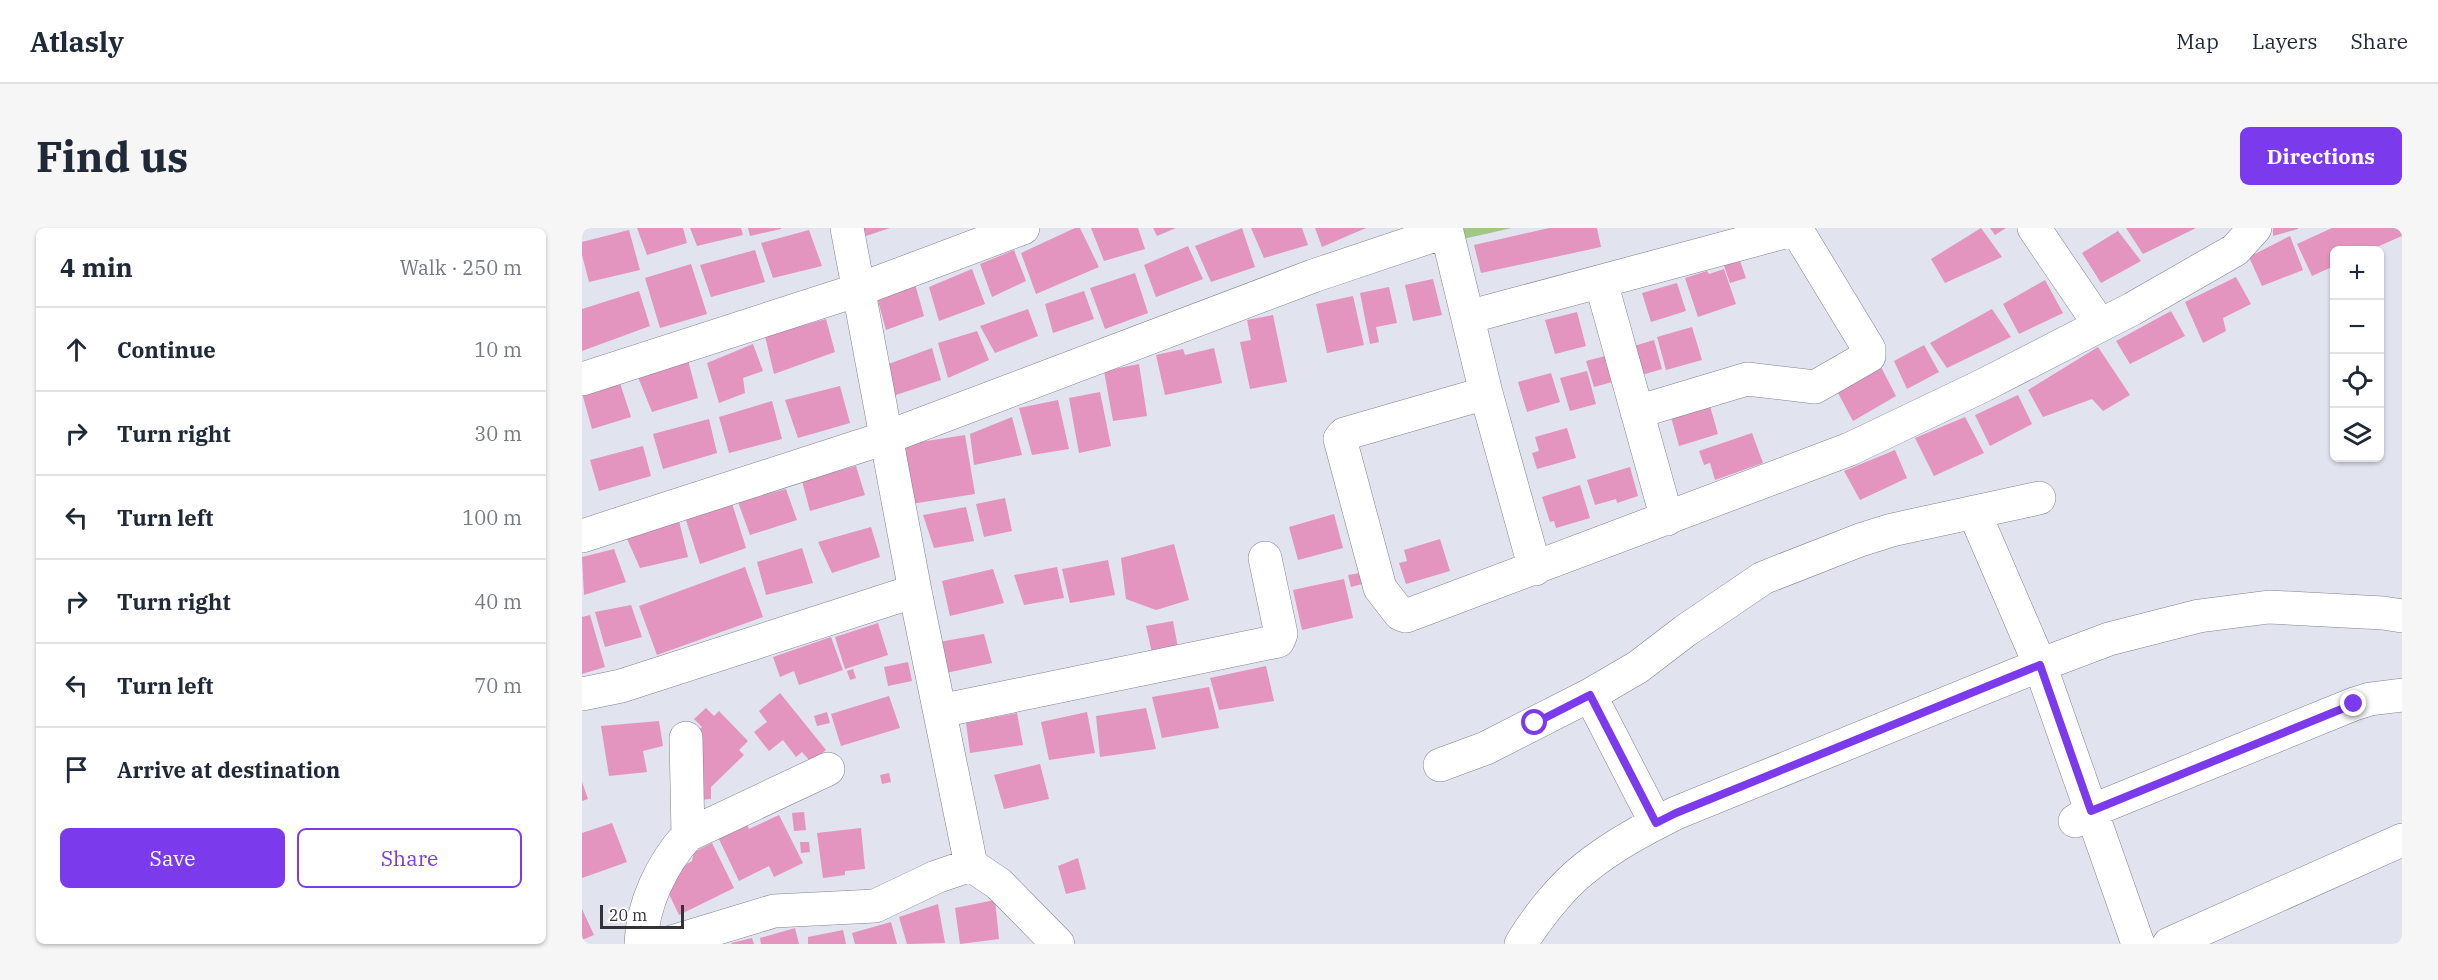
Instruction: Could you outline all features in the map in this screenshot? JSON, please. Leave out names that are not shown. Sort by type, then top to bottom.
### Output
[{"type":"street","points":[[846,228],[915,591],[971,865],[999,884],[1058,944]]},
{"type":"street","points":[[582,379],[858,290],[1023,228]]},
{"type":"street","points":[[2034,228],[2100,325]]},
{"type":"street","points":[[1486,393],[1344,434],[1340,439],[1380,588],[1400,614],[1406,616],[1535,569],[1850,449],[1982,386],[2132,309],[2235,250],[2255,228]]},
{"type":"street","points":[[582,536],[885,438],[1313,276],[1447,230],[1486,393],[1535,569]]},
{"type":"street","points":[[1468,317],[1792,230],[1798,232],[1869,349],[1869,356],[1815,387],[1747,379],[1637,412]]},
{"type":"street","points":[[1601,282],[1667,519]]},
{"type":"street","points":[[1440,765],[1486,748],[1590,695],[1638,667],[1685,631],[1762,578],[1892,530],[2039,498]]},
{"type":"street","points":[[1974,512],[2040,665],[2083,816],[2138,944]]},
{"type":"street","points":[[940,711],[1278,641],[1281,634],[1265,558]]},
{"type":"street","points":[[582,694],[621,686],[915,591]]},
{"type":"street","points":[[1521,944],[1532,925],[1583,869],[1628,838],[1656,823],[2040,665],[2109,639],[2199,616],[2269,607],[2402,616]]},
{"type":"street","points":[[1590,695],[1656,823]]},
{"type":"street","points":[[2083,816],[2354,704],[2370,699],[2402,695]]},
{"type":"street","points":[[686,738],[688,835]]},
{"type":"street","points":[[641,944],[651,896],[678,846],[688,835],[828,769]]},
{"type":"street","points":[[2169,944],[2402,840]]},
{"type":"street","points":[[665,944],[774,911],[875,906],[936,877],[971,865]]},
{"type":"green space","points":[[1460,228],[1512,228],[1463,239]]},
{"type":"building","points":[[637,228],[683,228],[687,243],[647,255]]},
{"type":"building","points":[[690,228],[741,228],[743,235],[697,246]]},
{"type":"building","points":[[748,228],[781,228],[781,229],[750,236]]},
{"type":"building","points":[[863,228],[890,228],[866,236]]},
{"type":"building","points":[[1075,228],[1080,228],[1099,267],[1036,294],[1021,253]]},
{"type":"building","points":[[1091,228],[1138,228],[1145,249],[1104,261]]},
{"type":"building","points":[[1153,228],[1176,228],[1157,236]]},
{"type":"building","points":[[1242,228],[1255,267],[1211,282],[1195,246]]},
{"type":"building","points":[[1251,228],[1302,228],[1308,245],[1264,258]]},
{"type":"building","points":[[1315,228],[1366,228],[1322,247]]},
{"type":"building","points":[[1549,228],[1597,228],[1601,247],[1481,273],[1474,245]]},
{"type":"building","points":[[1981,228],[2002,257],[1945,283],[1931,259]]},
{"type":"building","points":[[1990,228],[2006,228],[1995,235]]},
{"type":"building","points":[[2126,228],[2196,228],[2143,254]]},
{"type":"building","points":[[2273,228],[2298,228],[2298,229],[2273,236]]},
{"type":"building","points":[[2332,228],[2402,228],[2402,236],[2379,246],[2330,246],[2330,268],[2312,276],[2297,244]]},
{"type":"building","points":[[629,230],[640,270],[589,282],[582,255],[582,242]]},
{"type":"building","points":[[809,230],[822,266],[773,278],[761,243]]},
{"type":"building","points":[[2118,231],[2141,261],[2101,283],[2082,253]]},
{"type":"building","points":[[2290,236],[2303,270],[2262,286],[2249,257]]},
{"type":"building","points":[[1188,246],[1203,279],[1156,297],[1144,265]]},
{"type":"building","points":[[755,250],[765,282],[711,297],[700,265]]},
{"type":"building","points":[[1014,250],[1026,281],[992,297],[980,264]]},
{"type":"building","points":[[1739,258],[1746,278],[1730,283],[1723,263]]},
{"type":"building","points":[[691,264],[707,314],[660,328],[645,278]]},
{"type":"building","points":[[972,269],[985,304],[939,321],[929,287]]},
{"type":"building","points":[[1724,269],[1736,304],[1698,317],[1685,278],[1707,271],[1709,274]]},
{"type":"building","points":[[1135,273],[1148,313],[1105,329],[1090,288]]},
{"type":"building","points":[[2236,277],[2251,304],[2223,318],[2226,331],[2203,343],[2185,302]]},
{"type":"building","points":[[1433,279],[1442,315],[1413,321],[1405,285]]},
{"type":"building","points":[[2045,280],[2063,313],[2019,334],[2003,304]]},
{"type":"building","points":[[1677,283],[1686,311],[1651,322],[1642,293]]},
{"type":"building","points":[[915,284],[924,316],[886,330],[877,297]]},
{"type":"building","points":[[1389,287],[1397,323],[1376,327],[1379,342],[1370,344],[1360,293]]},
{"type":"building","points":[[639,291],[650,326],[582,351],[582,309]]},
{"type":"building","points":[[1084,291],[1094,319],[1053,333],[1045,304]]},
{"type":"building","points":[[1353,296],[1364,345],[1327,353],[1316,304]]},
{"type":"building","points":[[1028,309],[1038,336],[995,353],[980,326]]},
{"type":"building","points":[[1992,309],[2011,337],[1947,368],[1930,343]]},
{"type":"building","points":[[2171,311],[2185,336],[2130,364],[2116,341]]},
{"type":"building","points":[[1577,312],[1586,346],[1555,354],[1545,320]]},
{"type":"building","points":[[1273,315],[1287,382],[1250,389],[1240,342],[1251,340],[1247,320]]},
{"type":"building","points":[[826,319],[835,352],[774,374],[765,336]]},
{"type":"building","points":[[1692,327],[1702,360],[1666,370],[1657,337]]},
{"type":"building","points":[[977,331],[989,360],[948,378],[938,343]]},
{"type":"building","points":[[1654,340],[1662,369],[1642,375],[1634,346]]},
{"type":"building","points":[[753,344],[763,371],[743,378],[745,393],[719,403],[707,363]]},
{"type":"building","points":[[1924,345],[1939,372],[1907,389],[1894,361]]},
{"type":"building","points":[[2098,347],[2130,395],[2103,411],[2092,399],[2043,417],[2028,390]]},
{"type":"building","points":[[932,348],[941,380],[893,396],[883,366]]},
{"type":"building","points":[[1214,348],[1222,383],[1165,395],[1156,355],[1183,349],[1185,355]]},
{"type":"building","points":[[1609,355],[1616,381],[1594,387],[1586,361]]},
{"type":"building","points":[[688,360],[698,398],[652,412],[638,377]]},
{"type":"building","points":[[1139,364],[1147,416],[1113,421],[1104,371]]},
{"type":"building","points":[[1881,367],[1896,396],[1853,421],[1837,391]]},
{"type":"building","points":[[1587,371],[1596,404],[1570,411],[1560,378]]},
{"type":"building","points":[[1551,373],[1560,402],[1527,412],[1518,382]]},
{"type":"building","points":[[620,383],[631,417],[592,429],[582,393]]},
{"type":"building","points":[[840,386],[850,423],[798,438],[785,400]]},
{"type":"building","points":[[1100,392],[1111,446],[1079,453],[1069,398]]},
{"type":"building","points":[[2018,395],[2032,424],[1990,446],[1975,415]]},
{"type":"building","points":[[1058,400],[1069,449],[1032,455],[1019,408]]},
{"type":"building","points":[[772,401],[782,439],[729,453],[719,417]]},
{"type":"building","points":[[1710,406],[1718,434],[1679,446],[1671,417]]},
{"type":"building","points":[[1012,417],[1022,455],[974,465],[970,434]]},
{"type":"building","points":[[1965,417],[1984,453],[1934,476],[1915,438]]},
{"type":"building","points":[[709,419],[717,453],[663,469],[653,434]]},
{"type":"building","points":[[1567,428],[1576,458],[1537,469],[1532,453],[1539,451],[1535,437]]},
{"type":"building","points":[[1752,433],[1763,463],[1715,480],[1710,463],[1704,465],[1699,451]]},
{"type":"building","points":[[965,435],[975,494],[911,504],[901,445]]},
{"type":"building","points":[[643,446],[651,476],[599,491],[590,460]]},
{"type":"building","points":[[1895,450],[1907,478],[1860,500],[1844,471]]},
{"type":"building","points":[[856,466],[865,495],[810,511],[802,481]]},
{"type":"building","points":[[1630,467],[1638,496],[1617,503],[1616,499],[1595,505],[1587,480]]},
{"type":"building","points":[[1580,485],[1590,518],[1556,528],[1554,521],[1550,522],[1542,497]]},
{"type":"building","points":[[786,489],[797,520],[750,535],[738,502]]},
{"type":"building","points":[[1005,498],[1012,531],[984,537],[976,504]]},
{"type":"building","points":[[731,500],[746,548],[700,564],[685,517]]},
{"type":"building","points":[[966,507],[974,541],[934,548],[923,515]]},
{"type":"building","points":[[1334,514],[1343,548],[1298,560],[1289,527]]},
{"type":"building","points":[[679,521],[688,557],[640,568],[627,539]]},
{"type":"building","points":[[871,527],[880,557],[832,573],[818,542]]},
{"type":"building","points":[[1440,539],[1450,571],[1406,584],[1399,563],[1407,561],[1404,550]]},
{"type":"building","points":[[1174,544],[1189,600],[1156,610],[1126,599],[1121,558]]},
{"type":"building","points":[[802,548],[813,583],[766,595],[757,562]]},
{"type":"building","points":[[614,549],[626,582],[584,595],[582,557]]},
{"type":"building","points":[[1108,560],[1115,595],[1070,603],[1062,569]]},
{"type":"building","points":[[745,567],[763,617],[657,655],[639,606]]},
{"type":"building","points":[[1057,567],[1064,598],[1024,605],[1014,575]]},
{"type":"building","points":[[993,569],[1004,603],[950,616],[942,581]]},
{"type":"building","points":[[1360,573],[1362,584],[1351,587],[1348,575]]},
{"type":"building","points":[[1344,579],[1353,618],[1302,630],[1293,590]]},
{"type":"building","points":[[631,605],[642,637],[605,647],[595,612]]},
{"type":"building","points":[[590,615],[605,667],[582,674],[582,617]]},
{"type":"building","points":[[1173,621],[1178,648],[1152,653],[1146,626]]},
{"type":"building","points":[[878,623],[888,655],[845,669],[835,637]]},
{"type":"building","points":[[984,634],[992,663],[946,673],[939,642]]},
{"type":"building","points":[[831,637],[843,670],[799,685],[794,671],[780,677],[773,657]]},
{"type":"building","points":[[908,662],[912,681],[888,686],[884,667]]},
{"type":"building","points":[[1266,666],[1274,701],[1219,710],[1210,678]]},
{"type":"building","points":[[853,669],[856,678],[850,680],[847,671]]},
{"type":"building","points":[[1209,687],[1219,728],[1162,738],[1152,697]]},
{"type":"building","points":[[780,693],[826,750],[811,762],[802,752],[796,757],[783,740],[769,751],[754,732],[767,722],[759,711]]},
{"type":"building","points":[[889,696],[900,728],[841,746],[831,714]]},
{"type":"building","points":[[706,708],[714,716],[719,711],[748,741],[739,750],[744,755],[711,787],[711,799],[694,800],[695,733],[702,727],[694,719]]},
{"type":"building","points":[[1146,708],[1156,749],[1100,757],[1096,716]]},
{"type":"building","points":[[827,712],[830,723],[817,726],[814,716]]},
{"type":"building","points":[[1087,712],[1095,753],[1049,760],[1041,722]]},
{"type":"building","points":[[1017,713],[1023,745],[970,753],[966,723]]},
{"type":"building","points":[[659,721],[663,746],[643,751],[647,772],[609,776],[601,726]]},
{"type":"building","points":[[1040,764],[1049,799],[1004,809],[994,775]]},
{"type":"building","points":[[889,773],[891,782],[882,784],[880,775]]},
{"type":"building","points":[[582,782],[588,799],[582,801]]},
{"type":"building","points":[[804,812],[806,830],[794,831],[792,813]]},
{"type":"building","points":[[779,815],[803,863],[774,877],[769,866],[739,881],[715,831],[743,817],[749,829]]},
{"type":"building","points":[[612,823],[627,862],[582,878],[582,833]]},
{"type":"building","points":[[861,828],[865,869],[845,871],[845,875],[823,878],[817,833]]},
{"type":"building","points":[[800,842],[809,842],[810,852],[801,853]]},
{"type":"building","points":[[712,843],[734,888],[679,915],[669,894],[674,871],[692,861],[694,852]]},
{"type":"building","points":[[1078,858],[1086,889],[1066,894],[1058,866]]},
{"type":"building","points":[[995,900],[999,939],[960,944],[955,908]]},
{"type":"building","points":[[938,904],[945,943],[907,944],[899,917]]},
{"type":"building","points":[[582,909],[594,935],[582,940]]},
{"type":"building","points":[[891,922],[897,944],[855,944],[852,933]]},
{"type":"building","points":[[795,928],[799,944],[761,944],[760,938]]},
{"type":"building","points":[[843,930],[846,944],[808,944],[808,937]]},
{"type":"building","points":[[752,938],[754,944],[731,943]]},
{"type":"route","points":[[1535,723],[1590,695],[1656,823],[2040,665],[2091,811],[2354,704]]}]
